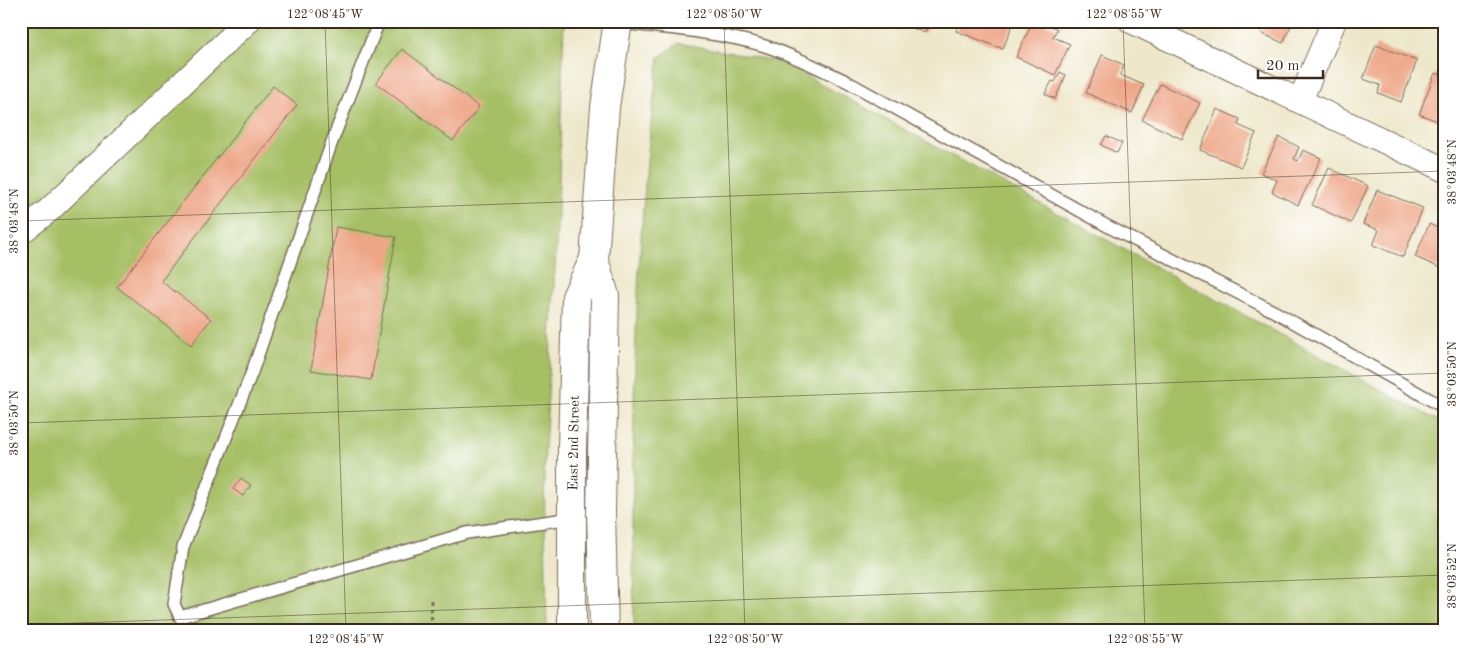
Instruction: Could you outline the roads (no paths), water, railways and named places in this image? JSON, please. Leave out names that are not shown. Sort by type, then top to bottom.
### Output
[{"type":"main road","name":"East 2nd Street","points":[[604,631],[602,512],[605,296],[594,259],[605,107],[618,22]]},
{"type":"main road","name":"East 2nd Street","points":[[572,631],[576,297],[594,259]]},
{"type":"street","points":[[21,232],[48,210],[248,21]]},
{"type":"street","points":[[1131,21],[1445,170]]},
{"type":"street","points":[[1300,101],[1334,21]]},
{"type":"lane","points":[[379,21],[333,139],[252,372],[183,547],[174,604],[180,617],[466,533],[572,518]]},
{"type":"lane","points":[[618,22],[708,34],[765,46],[804,61],[846,81],[1109,227],[1277,313],[1445,408]]}]
